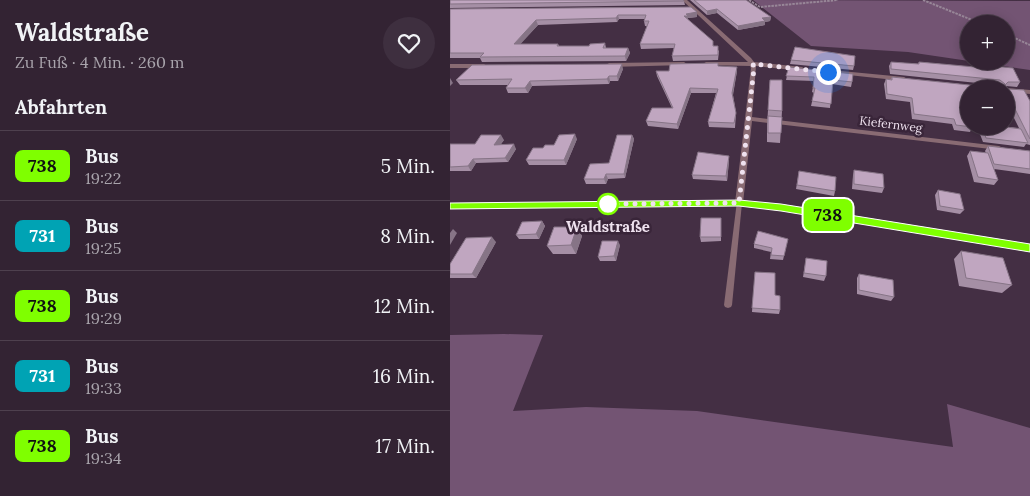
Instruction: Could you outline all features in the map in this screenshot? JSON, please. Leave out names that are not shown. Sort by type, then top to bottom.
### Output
[{"type":"street","points":[[684,0],[753,64],[749,119],[739,203]]},
{"type":"street","points":[[1025,0],[1030,0]]},
{"type":"street","points":[[685,9],[694,8]]},
{"type":"street","points":[[601,65],[693,64]]},
{"type":"street","points":[[700,64],[753,64],[809,70]]},
{"type":"street","points":[[450,66],[491,66]]},
{"type":"street","points":[[834,72],[915,80]]},
{"type":"street","points":[[1015,91],[1030,92]]},
{"type":"street","name":"Kiefernweg","points":[[749,119],[1009,150]]},
{"type":"street","points":[[450,206],[739,203],[781,207],[1030,248]]},
{"type":"lane","points":[[728,305],[739,203]]},
{"type":"path","points":[[749,0],[760,7],[838,0]]},
{"type":"path","points":[[923,0],[960,15]]},
{"type":"path","points":[[1015,38],[1030,45]]},
{"type":"shaded area","points":[[753,0],[1030,1],[1030,70],[1015,68],[1015,15],[960,15],[960,60],[908,52],[811,46]]},
{"type":"shaded area","points":[[450,335],[543,335],[513,411],[586,407],[697,411],[953,447],[947,404],[1030,428],[1030,496],[450,496]]},
{"type":"building","points":[[450,0],[683,0],[684,1],[450,4]]},
{"type":"building","points":[[694,0],[746,0],[771,17],[762,18],[765,21],[738,26],[717,9],[707,11]]},
{"type":"building","points":[[691,7],[697,12],[684,16],[713,41],[713,46],[718,46],[718,55],[672,56],[675,44],[640,44],[649,21],[644,21],[646,15],[618,15],[616,18],[536,20],[514,44],[589,46],[590,44],[605,43],[603,48],[628,48],[625,56],[480,57],[484,53],[450,53],[450,9]]},
{"type":"building","points":[[795,47],[855,56],[854,66],[791,60]]},
{"type":"building","points":[[891,62],[919,64],[919,62],[960,66],[960,70],[1014,70],[1020,82],[1015,82],[1015,80],[891,69]]},
{"type":"building","points":[[718,63],[718,66],[737,67],[732,93],[736,113],[734,123],[708,122],[718,89],[690,88],[677,124],[646,121],[652,108],[673,108],[656,71],[669,71],[670,64]]},
{"type":"building","points":[[622,64],[617,76],[609,76],[607,79],[530,81],[525,88],[506,88],[512,79],[456,80],[472,65]]},
{"type":"building","points":[[789,67],[853,74],[852,82],[833,80],[831,104],[812,101],[815,88],[813,88],[814,77],[786,76]]},
{"type":"building","points":[[892,77],[960,84],[960,126],[956,125],[954,119],[914,114],[912,98],[887,94],[886,79],[892,80]]},
{"type":"building","points":[[770,80],[782,80],[782,111],[768,110]]},
{"type":"building","points":[[1015,89],[1024,90],[1030,101],[1030,139],[1015,109]]},
{"type":"building","points":[[768,116],[782,117],[781,133],[768,133]]},
{"type":"building","points":[[1015,128],[1021,129],[1028,143],[986,138],[985,135],[1015,135]]},
{"type":"building","points":[[575,134],[564,160],[526,160],[533,148],[554,145],[559,135]]},
{"type":"building","points":[[481,135],[501,135],[494,145],[514,144],[505,158],[473,159],[468,166],[450,167],[450,144],[475,144]]},
{"type":"building","points":[[617,135],[632,135],[624,174],[606,174],[604,179],[584,179],[590,164],[609,163]]},
{"type":"building","points":[[988,146],[1030,151],[1030,169],[994,164]]},
{"type":"building","points":[[970,151],[988,153],[998,180],[978,177]]},
{"type":"building","points":[[698,152],[729,156],[726,176],[692,175]]},
{"type":"building","points":[[854,170],[883,174],[884,188],[854,184]]},
{"type":"building","points":[[799,171],[836,177],[835,191],[797,185]]},
{"type":"building","points":[[938,190],[960,194],[964,210],[940,206]]},
{"type":"building","points":[[701,218],[721,218],[721,237],[700,237]]},
{"type":"building","points":[[542,221],[536,234],[516,235],[522,222]]},
{"type":"building","points":[[554,227],[577,227],[571,245],[547,246]]},
{"type":"building","points":[[758,231],[788,239],[784,256],[771,255],[772,248],[754,244]]},
{"type":"building","points":[[492,237],[472,274],[450,274],[450,264],[466,238]]},
{"type":"building","points":[[602,241],[618,241],[614,256],[598,257]]},
{"type":"building","points":[[961,251],[1003,258],[1012,285],[966,278]]},
{"type":"building","points":[[806,258],[827,261],[826,276],[804,273]]},
{"type":"building","points":[[755,272],[775,273],[775,295],[780,296],[780,310],[752,308]]},
{"type":"building","points":[[859,274],[893,280],[894,297],[859,290]]},
{"type":"bus line","name":"738","points":[[450,206],[739,203],[781,207],[1030,248]]},
{"type":"place","name":"Waldstraße","points":[[608,204]]},
{"type":"route","points":[[608,204],[739,203],[753,64],[828,72]]}]
